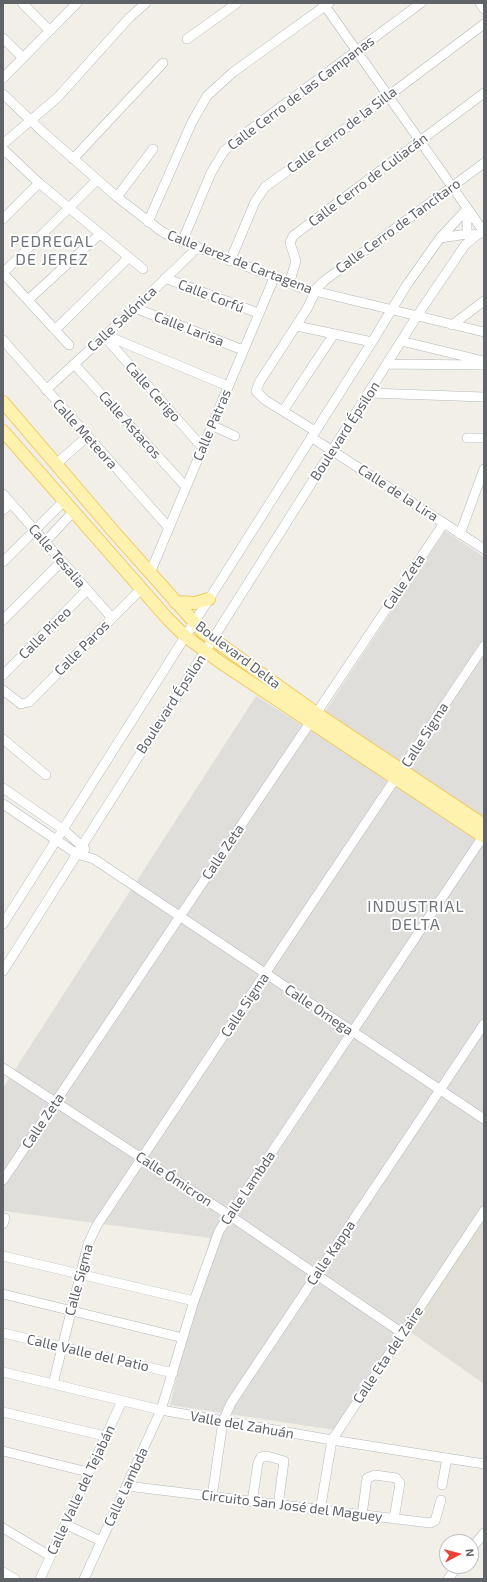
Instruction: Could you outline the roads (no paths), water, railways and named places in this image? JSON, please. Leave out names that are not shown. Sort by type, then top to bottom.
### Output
[{"type":"main road","name":"Boulevard Delta","points":[[3,402],[193,622],[213,640],[313,717]]},
{"type":"main road","name":"Boulevard Delta","points":[[3,431],[141,589],[185,636],[205,652],[313,717],[484,833]]},
{"type":"main road","points":[[64,501],[71,498],[76,499],[98,521],[114,532]]},
{"type":"main road","points":[[175,602],[195,603],[209,599]]},
{"type":"street","points":[[22,3],[49,30]]},
{"type":"street","points":[[3,144],[31,121],[71,84],[125,22],[146,3]]},
{"type":"street","points":[[187,39],[237,3]]},
{"type":"street","name":"Calle Cerro de las Campanas","points":[[182,242],[211,173],[224,151],[247,132],[421,3]]},
{"type":"street","points":[[480,3],[484,9]]},
{"type":"street","points":[[3,78],[75,4]]},
{"type":"street","points":[[148,222],[192,122],[207,96],[232,73],[326,4],[388,95],[453,186],[482,232],[440,238]]},
{"type":"street","name":"Calle Cerro de la Silla","points":[[230,261],[255,202],[266,187],[484,24]]},
{"type":"street","points":[[3,38],[22,57]]},
{"type":"street","points":[[73,159],[163,63]]},
{"type":"street","name":"Calle Cerro de Culiacán","points":[[289,284],[296,262],[290,243],[293,236],[484,93]]},
{"type":"street","name":"Calle Jerez de Cartagena","points":[[3,94],[73,159],[117,197],[148,222],[182,242],[289,284],[316,292],[484,332]]},
{"type":"street","points":[[3,149],[69,208],[143,269]]},
{"type":"street","points":[[117,197],[153,149]]},
{"type":"street","name":"Calle Cerro de Tancítaro","points":[[316,292],[324,281],[484,163]]},
{"type":"street","points":[[69,344],[3,273],[97,180]]},
{"type":"street","points":[[3,219],[40,183]]},
{"type":"street","points":[[467,209],[467,234]]},
{"type":"street","name":"Boulevard Épsilon","points":[[3,924],[58,840],[193,622],[391,310],[440,238],[467,209]]},
{"type":"street","name":"Boulevard Épsilon","points":[[3,971],[417,316],[458,254],[482,232]]},
{"type":"street","points":[[28,300],[100,234]]},
{"type":"street","name":"Calle Salónica","points":[[46,390],[135,308],[197,248]]},
{"type":"street","points":[[55,330],[128,258]]},
{"type":"street","name":"Calle Corfú","points":[[165,278],[258,313]]},
{"type":"street","name":"Calle Patras","points":[[150,573],[274,278]]},
{"type":"street","points":[[316,292],[297,326],[372,342]]},
{"type":"street","points":[[452,325],[484,301]]},
{"type":"street","name":"Calle Larisa","points":[[135,308],[243,350]]},
{"type":"street","name":"Calle de la Lira","points":[[297,326],[260,381],[256,391],[265,400],[283,411],[332,450],[484,549]]},
{"type":"street","points":[[283,411],[334,334]]},
{"type":"street","points":[[104,336],[228,386]]},
{"type":"street","name":"Calle Cerigo","points":[[104,336],[202,447]]},
{"type":"street","name":"Calle Meteora","points":[[3,340],[169,528]]},
{"type":"street","points":[[402,341],[484,361]]},
{"type":"street","name":"Calle Astacos","points":[[74,364],[186,487]]},
{"type":"street","points":[[387,364],[484,365]]},
{"type":"street","points":[[369,393],[484,397]]},
{"type":"street","points":[[211,425],[234,436]]},
{"type":"street","points":[[56,464],[88,436]]},
{"type":"street","points":[[467,438],[484,438]]},
{"type":"street","points":[[460,534],[484,469]]},
{"type":"street","name":"Calle Tesalia","points":[[3,494],[86,591],[112,618]]},
{"type":"street","points":[[3,562],[64,501]]},
{"type":"street","points":[[3,510],[11,503]]},
{"type":"street","points":[[45,542],[74,512]]},
{"type":"street","name":"Calle Zeta","points":[[3,1180],[444,523]]},
{"type":"street","points":[[3,620],[61,562]]},
{"type":"street","name":"Calle Paros","points":[[3,690],[23,704],[29,702],[141,589]]},
{"type":"street","name":"Calle Pireo","points":[[3,675],[86,591]]},
{"type":"street","name":"Calle Sigma","points":[[52,1384],[91,1234],[484,646]]},
{"type":"street","points":[[3,739],[46,775]]},
{"type":"street","name":"Calle Omega","points":[[3,788],[64,830],[83,845],[94,859]]},
{"type":"street","name":"Calle Omega","points":[[3,804],[77,854],[94,859],[484,1119]]},
{"type":"street","name":"Calle Lambda","points":[[84,1579],[161,1410],[194,1300],[214,1242],[229,1215],[484,833]]},
{"type":"street","name":"Calle Kappa","points":[[212,1497],[222,1421],[225,1413],[484,1024]]},
{"type":"street","name":"Calle Ómicron","points":[[3,1068],[229,1215],[402,1333]]},
{"type":"street","name":"Calle Eta del Zaire","points":[[320,1511],[332,1440],[484,1211]]},
{"type":"street","points":[[3,1256],[80,1275],[194,1300]]},
{"type":"street","points":[[3,1294],[183,1338]]},
{"type":"street","name":"Calle Valle del Patio","points":[[3,1333],[173,1373]]},
{"type":"street","name":"Valle del Zahuán","points":[[3,1372],[161,1410],[332,1440],[484,1464]]},
{"type":"street","name":"Calle Valle del Tejabán","points":[[40,1579],[122,1401]]},
{"type":"street","points":[[3,1412],[105,1436]]},
{"type":"street","points":[[3,1451],[88,1472]]},
{"type":"street","points":[[252,1502],[258,1462],[261,1457],[267,1456],[284,1461],[278,1506]]},
{"type":"street","points":[[442,1485],[447,1458]]},
{"type":"street","points":[[362,1516],[366,1481],[369,1476],[375,1475],[396,1478],[400,1482],[394,1519]]},
{"type":"street","name":"Circuito San José del Maguey","points":[[127,1486],[278,1506],[430,1523],[434,1521],[441,1500]]},
{"type":"street","points":[[65,1524],[101,1541]]},
{"type":"street","points":[[3,1528],[50,1556]]},
{"type":"street","points":[[3,1572],[15,1579]]},
{"type":"district","name":"PEDREGAL DE JEREZ","points":[[52,251]]},
{"type":"district","name":"INDUSTRIAL DELTA","points":[[416,916]]}]
